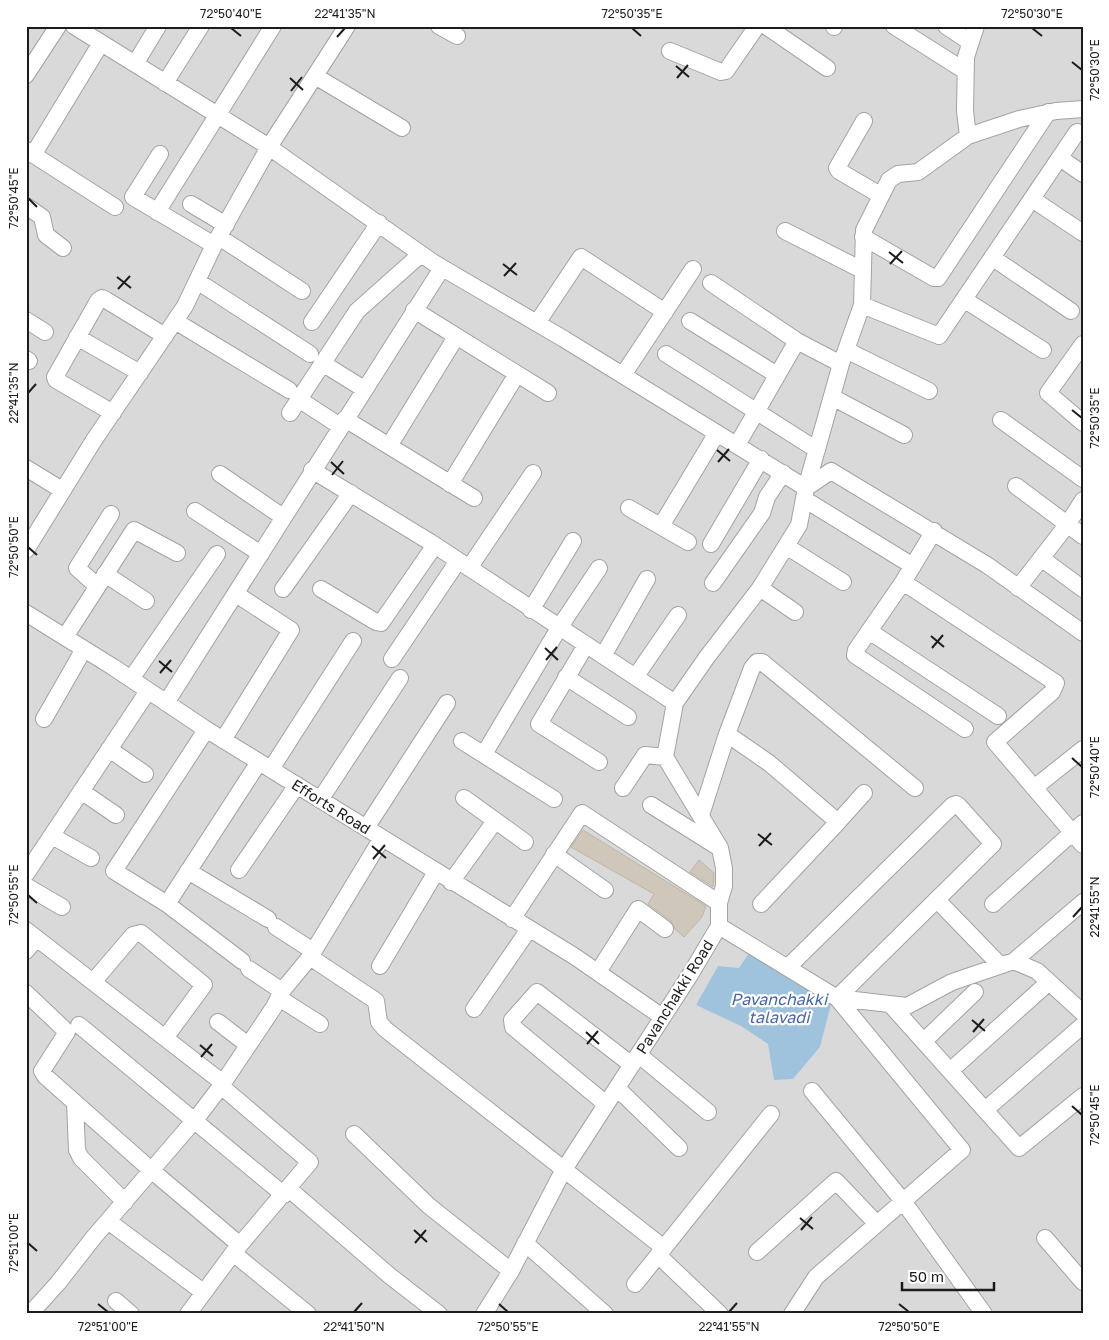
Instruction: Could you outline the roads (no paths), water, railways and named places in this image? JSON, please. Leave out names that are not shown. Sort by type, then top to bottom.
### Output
[{"type":"street","points":[[26,75],[31,57],[58,26]]},
{"type":"street","points":[[74,26],[269,147],[442,268],[537,323],[783,474],[805,493],[913,566]]},
{"type":"street","points":[[135,64],[158,26]]},
{"type":"street","points":[[165,83],[201,26]]},
{"type":"street","points":[[156,212],[273,26]]},
{"type":"street","points":[[26,550],[62,490],[175,321],[219,236],[269,147],[347,26]]},
{"type":"street","points":[[439,26],[457,36]]},
{"type":"street","points":[[670,51],[721,72],[726,71],[757,26]]},
{"type":"street","points":[[766,26],[827,68]]},
{"type":"street","points":[[894,26],[966,71]]},
{"type":"street","points":[[946,26],[970,42]]},
{"type":"street","points":[[968,134],[965,112],[966,52],[976,26]]},
{"type":"street","points":[[101,43],[30,152],[115,207]]},
{"type":"street","points":[[314,76],[402,128]]},
{"type":"street","points":[[623,788],[645,755],[665,757],[675,702],[760,588],[799,525],[805,493],[843,357],[862,305],[863,237],[880,196],[889,180],[923,169],[968,134],[1052,112],[1083,109]]},
{"type":"street","points":[[862,305],[939,336],[1060,158],[1080,135],[1052,112]]},
{"type":"street","points":[[863,237],[934,278],[938,278],[1052,112]]},
{"type":"street","points":[[864,121],[837,168],[880,196]]},
{"type":"street","points":[[160,154],[133,197],[156,212],[219,236],[302,291]]},
{"type":"street","points":[[1060,158],[1083,174]]},
{"type":"street","points":[[1032,199],[1083,233]]},
{"type":"street","points":[[191,204],[219,236]]},
{"type":"street","points":[[26,206],[42,217],[46,235],[63,248]]},
{"type":"street","points":[[312,322],[379,223]]},
{"type":"street","points":[[785,232],[862,270]]},
{"type":"street","points":[[290,413],[357,311],[421,254]]},
{"type":"street","points":[[537,323],[581,257],[665,312]]},
{"type":"street","points":[[993,258],[1072,311]]},
{"type":"street","points":[[166,703],[312,470],[442,268]]},
{"type":"street","points":[[623,375],[693,269]]},
{"type":"street","points":[[197,281],[310,354]]},
{"type":"street","points":[[711,283],[797,341],[929,391]]},
{"type":"street","points":[[113,413],[56,380],[56,373],[102,298],[165,336]]},
{"type":"street","points":[[965,300],[1043,350]]},
{"type":"street","points":[[414,310],[548,393]]},
{"type":"street","points":[[26,320],[45,332]]},
{"type":"street","points":[[175,321],[289,390]]},
{"type":"street","points":[[690,321],[777,375]]},
{"type":"street","points":[[77,337],[140,374]]},
{"type":"street","points":[[389,446],[456,337]]},
{"type":"street","points":[[737,445],[797,341]]},
{"type":"street","points":[[666,354],[817,450]]},
{"type":"street","points":[[1080,355],[1048,393],[1083,423]]},
{"type":"street","points":[[327,366],[364,389]]},
{"type":"street","points":[[450,484],[517,374]]},
{"type":"street","points":[[832,397],[904,435]]},
{"type":"street","points":[[303,402],[389,446],[474,498]]},
{"type":"street","points":[[1001,420],[1083,479]]},
{"type":"street","points":[[661,526],[717,433]]},
{"type":"street","points":[[711,544],[761,460]]},
{"type":"street","points":[[26,468],[62,490]]},
{"type":"street","points":[[312,470],[435,545],[531,610],[675,702]]},
{"type":"street","points":[[805,493],[831,471],[934,531],[987,565],[1083,633]]},
{"type":"street","points":[[392,659],[533,473]]},
{"type":"street","points":[[220,474],[283,517]]},
{"type":"street","points":[[713,583],[762,513],[767,497],[783,474]]},
{"type":"street","points":[[1016,486],[1083,536]]},
{"type":"street","points":[[283,589],[351,493]]},
{"type":"street","points":[[1018,588],[1067,525],[1083,500]]},
{"type":"street","points":[[629,508],[688,542]]},
{"type":"street","points":[[195,511],[261,554]]},
{"type":"street","points":[[111,514],[77,568],[146,601]]},
{"type":"street","points":[[65,637],[134,530],[177,553]]},
{"type":"street","points":[[934,531],[903,582],[856,650],[855,655],[965,729]]},
{"type":"street","points":[[531,610],[573,541]]},
{"type":"street","points":[[320,589],[380,623],[435,545]]},
{"type":"street","points":[[786,546],[843,582]]},
{"type":"street","points":[[131,679],[217,554]]},
{"type":"street","points":[[1041,558],[1083,589]]},
{"type":"street","points":[[484,754],[559,628],[599,568]]},
{"type":"street","points":[[603,656],[647,579]]},
{"type":"street","points":[[903,582],[1056,683],[1052,692],[995,742],[1034,788],[1077,828],[1083,845]]},
{"type":"street","points":[[760,588],[795,612]]},
{"type":"street","points":[[223,740],[291,630],[236,594]]},
{"type":"street","name":"Efforts Road","points":[[26,613],[148,690],[206,730],[598,972],[662,1016]]},
{"type":"street","points":[[636,676],[678,614]]},
{"type":"street","points":[[869,631],[998,716]]},
{"type":"street","points":[[167,904],[188,871],[353,641]]},
{"type":"street","points":[[586,645],[539,724],[599,762]]},
{"type":"street","points":[[44,719],[84,649]]},
{"type":"street","points":[[700,815],[727,734],[752,668],[757,662],[762,662],[915,788]]},
{"type":"street","points":[[566,677],[628,717]]},
{"type":"street","points":[[320,800],[400,678]]},
{"type":"street","points":[[26,874],[148,690]]},
{"type":"street","points":[[366,828],[447,703]]},
{"type":"street","points":[[206,730],[114,871],[167,904],[320,1024]]},
{"type":"street","points":[[727,734],[769,763],[838,822]]},
{"type":"street","points":[[462,741],[554,799]]},
{"type":"street","points":[[1034,788],[1083,749]]},
{"type":"street","points":[[108,750],[144,774]]},
{"type":"street","name":"Pavanchakki Road","points":[[484,1314],[511,1271],[563,1171],[719,926],[719,903],[724,886],[724,868],[720,848],[665,757]]},
{"type":"street","points":[[239,870],[297,785]]},
{"type":"street","points":[[81,792],[116,815]]},
{"type":"street","points":[[761,904],[864,793]]},
{"type":"street","points":[[464,798],[525,842]]},
{"type":"street","points":[[788,968],[956,804],[993,844],[837,998]]},
{"type":"street","points":[[651,805],[720,848]]},
{"type":"street","points":[[512,919],[582,812],[719,903]]},
{"type":"street","points":[[451,882],[495,821]]},
{"type":"street","points":[[993,904],[1077,828]]},
{"type":"street","points":[[52,836],[90,858]]},
{"type":"street","points":[[30,1314],[58,1284],[222,1084],[281,995],[311,954],[382,838]]},
{"type":"street","points":[[554,854],[605,890]]},
{"type":"street","points":[[188,871],[272,923],[373,999],[377,1005],[381,1026],[661,1252],[720,1314]]},
{"type":"street","points":[[380,966],[436,872]]},
{"type":"street","points":[[26,886],[62,907]]},
{"type":"street","points":[[937,900],[1007,963],[1037,971],[1083,1013]]},
{"type":"street","points":[[837,998],[907,1006],[952,982],[1007,963],[1083,902]]},
{"type":"street","points":[[598,972],[638,909],[665,929]]},
{"type":"street","points":[[719,926],[751,948],[837,998],[962,1150],[816,1276],[792,1314]]},
{"type":"street","points":[[474,1009],[529,929]]},
{"type":"street","points":[[93,982],[133,935],[141,933],[204,985],[165,1038]]},
{"type":"street","points":[[30,940],[93,982],[165,1038],[222,1084],[310,1162],[236,1249],[188,1314]]},
{"type":"street","points":[[950,1071],[1049,982]]},
{"type":"street","points":[[606,1104],[513,1027],[512,1020],[537,992],[708,1112]]},
{"type":"street","points":[[924,1041],[975,992]]},
{"type":"street","points":[[26,993],[67,1032],[42,1071],[308,1314]]},
{"type":"street","points":[[890,1004],[1019,1148],[1083,1096]]},
{"type":"street","points":[[218,1022],[248,1046]]},
{"type":"street","points":[[80,1025],[439,1314]]},
{"type":"street","points":[[984,1110],[1083,1025]]},
{"type":"street","points":[[617,1088],[679,1148]]},
{"type":"street","points":[[812,1091],[903,1201],[984,1314]]},
{"type":"street","points":[[75,1102],[77,1150],[81,1158],[125,1202]]},
{"type":"street","points":[[635,1284],[771,1114]]},
{"type":"street","points":[[354,1134],[429,1206],[511,1271]]},
{"type":"street","points":[[757,1252],[836,1182],[877,1224]]},
{"type":"street","points":[[108,1221],[203,1292]]},
{"type":"street","points":[[1045,1238],[1083,1282]]},
{"type":"street","points":[[525,1243],[604,1314]]},
{"type":"street","points":[[116,1301],[131,1314]]},
{"type":"water","name":"Pavanchakki talavadi","points":[[749,953],[813,988],[831,1004],[820,1047],[793,1079],[774,1080],[768,1044],[741,1026],[696,1005],[718,966],[739,968]]}]
